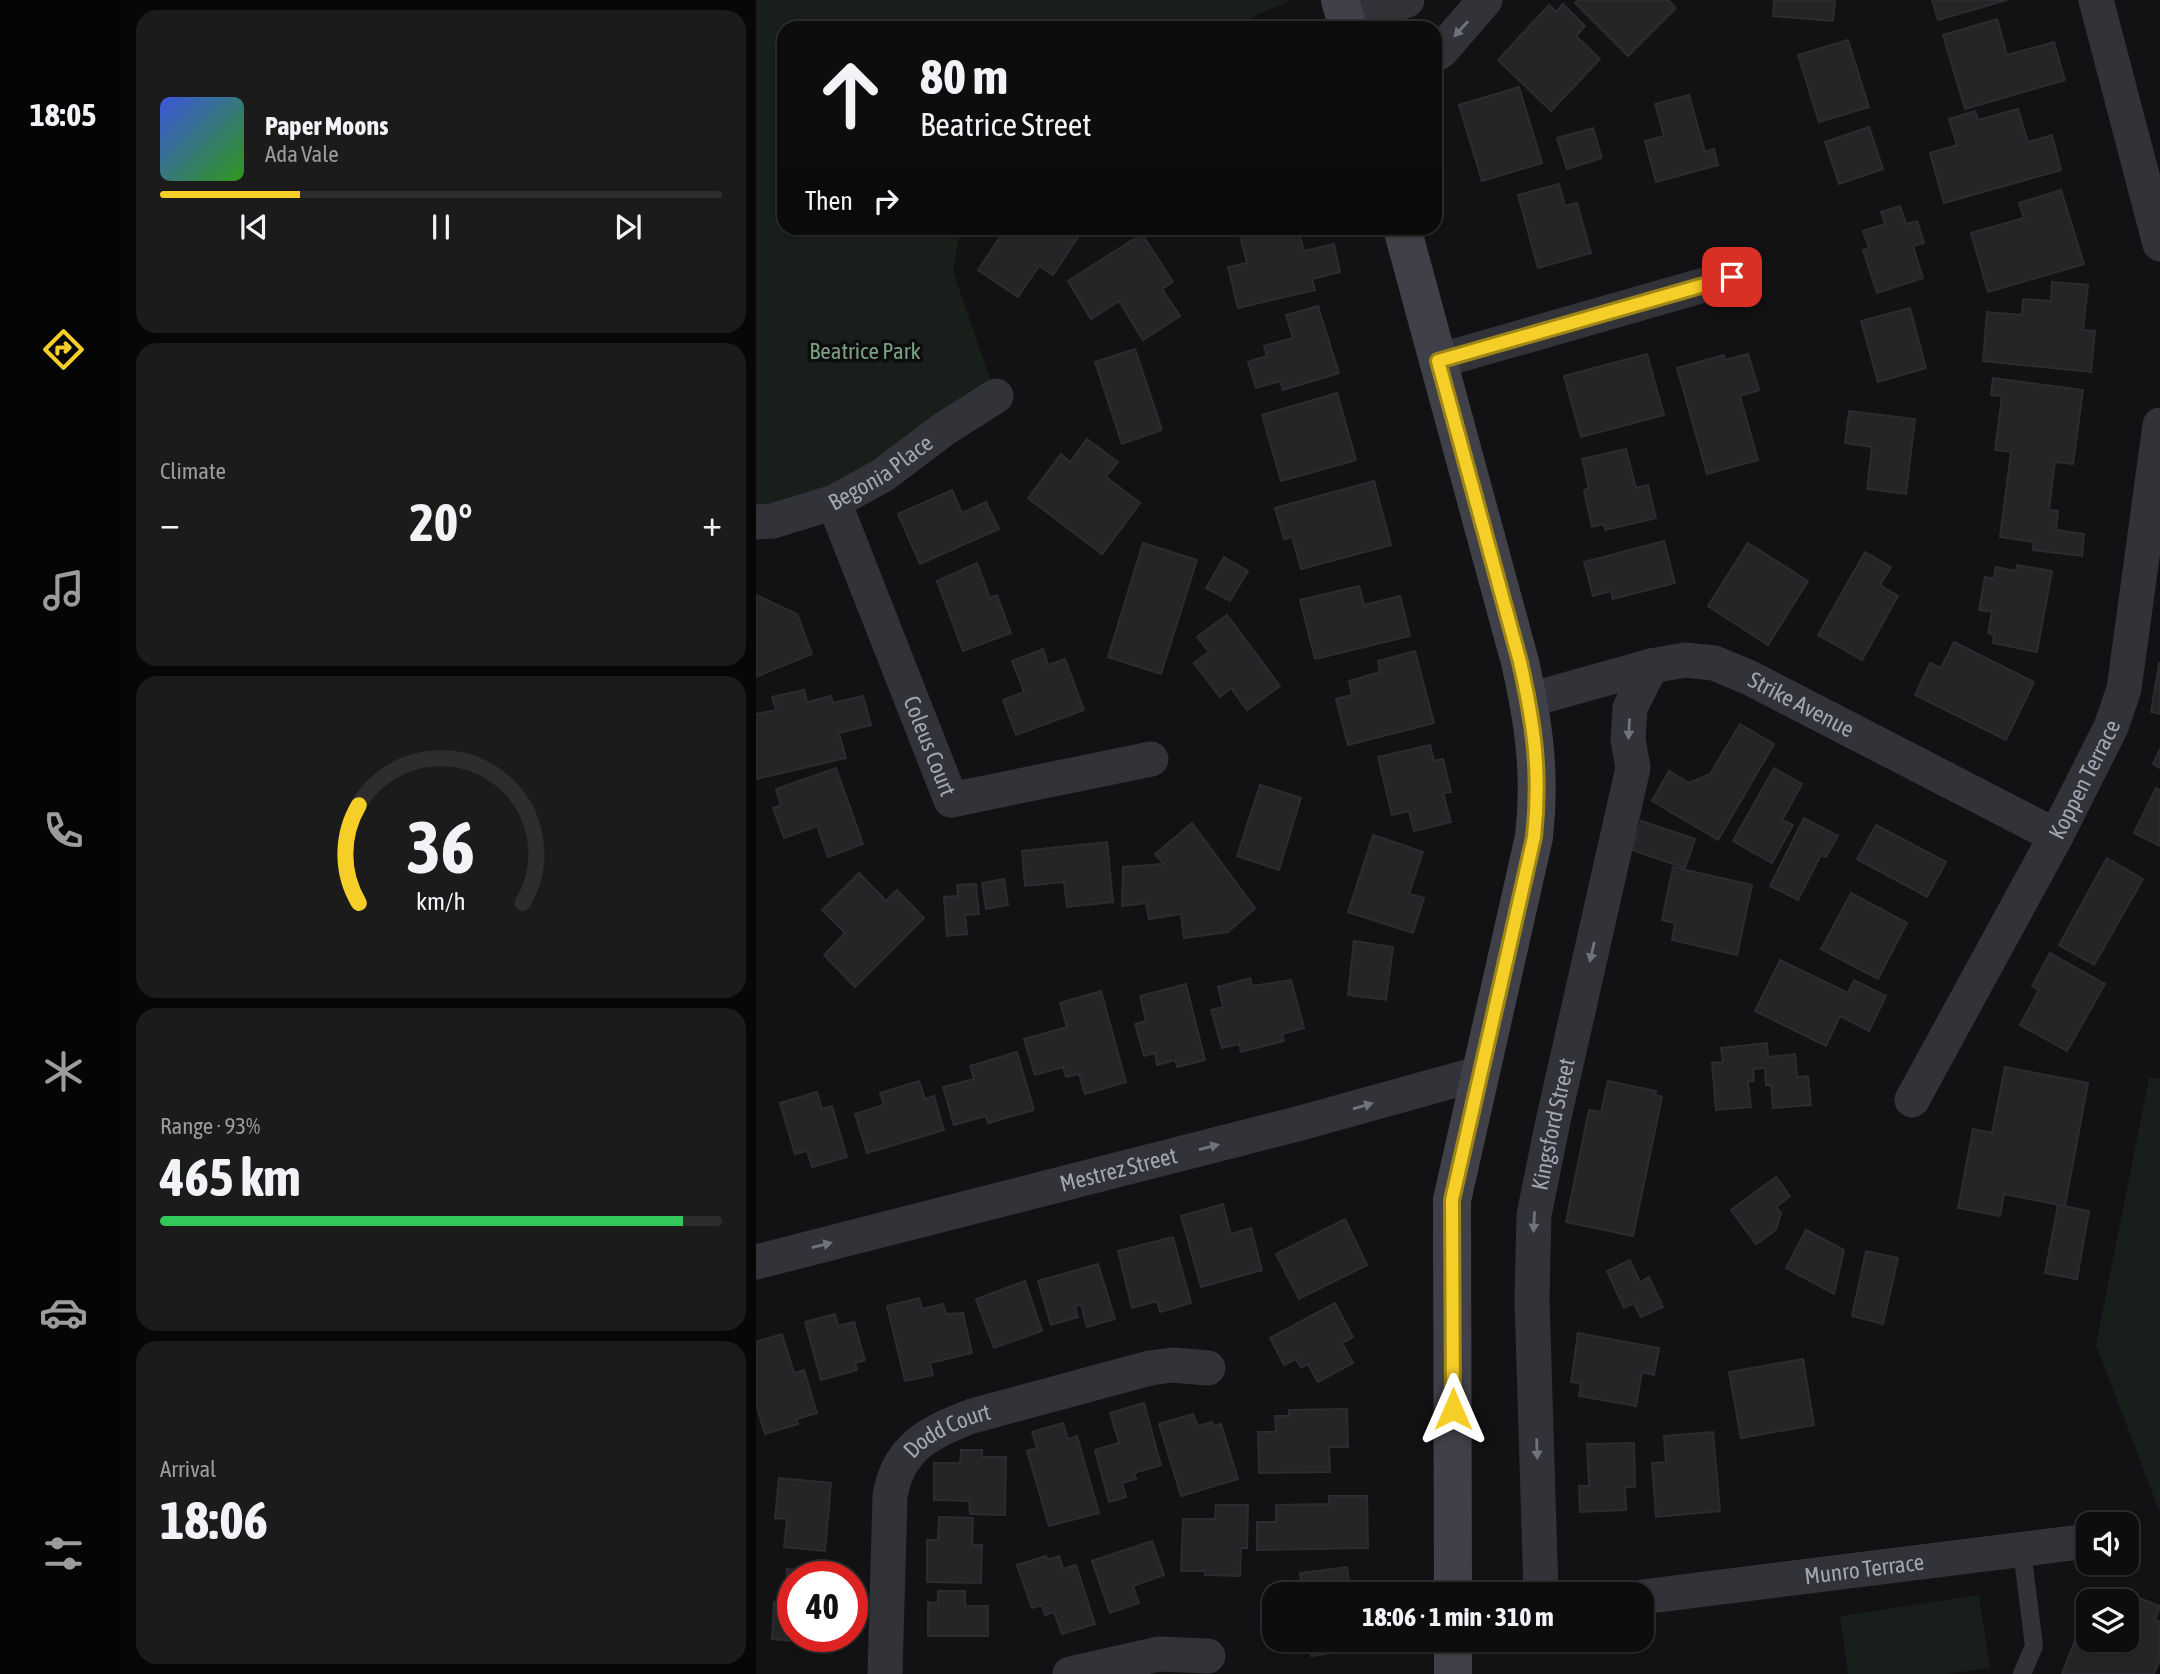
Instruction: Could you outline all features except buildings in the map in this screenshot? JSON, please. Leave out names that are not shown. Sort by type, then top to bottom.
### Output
[{"type":"street","points":[[1344,16],[1407,0]]},
{"type":"street","points":[[1442,49],[1485,0]]},
{"type":"street","points":[[2096,0],[2160,244]]},
{"type":"street","points":[[1404,235],[1529,700],[1538,768],[1534,837],[1452,1200],[1453,1582]]},
{"type":"street","points":[[1438,361],[1732,277]]},
{"type":"street","name":"Begonia Place","points":[[756,522],[773,522],[834,502],[883,475],[944,429],[996,396]]},
{"type":"street","name":"Koppen Terrace","points":[[1912,1100],[2056,836],[2111,726],[2124,688],[2160,425]]},
{"type":"street","name":"Coleus Court","points":[[834,502],[951,800],[1151,759]]},
{"type":"street","name":"Strike Avenue","points":[[1529,700],[1651,666],[1685,660],[1714,663],[1748,677],[2056,836]]},
{"type":"street","name":"Kingsford Street","points":[[1541,1582],[1532,1297],[1534,1215],[1633,768],[1628,739],[1630,708],[1651,666]]},
{"type":"street","name":"Mestrez Street","points":[[756,1262],[1297,1124],[1481,1073]]},
{"type":"street","name":"Dodd Court","points":[[885,1674],[890,1496],[893,1478],[905,1457],[922,1439],[946,1425],[972,1416],[1150,1368],[1172,1365],[1208,1368]]},
{"type":"street","name":"Munro Terrace","points":[[1654,1596],[2076,1543]]},
{"type":"street","points":[[1453,1652],[1453,1674]]},
{"type":"street","points":[[1070,1674],[1158,1654],[1208,1656]]},
{"type":"lane","points":[[2022,1551],[2034,1646],[2022,1674]]},
{"type":"green space","name":"Beatrice Park","points":[[756,0],[1292,0],[1243,21],[777,21],[777,235],[960,235],[953,271],[996,396],[834,502],[756,518]]},
{"type":"green space","points":[[2149,1078],[2160,1078],[2160,1513],[2096,1345]]},
{"type":"green space","points":[[1979,1595],[1990,1668],[1946,1674],[1848,1674],[1840,1616]]},
{"type":"route","points":[[1453,1409],[1452,1200],[1534,837],[1538,768],[1529,700],[1520,662],[1438,361],[1732,277]]}]
